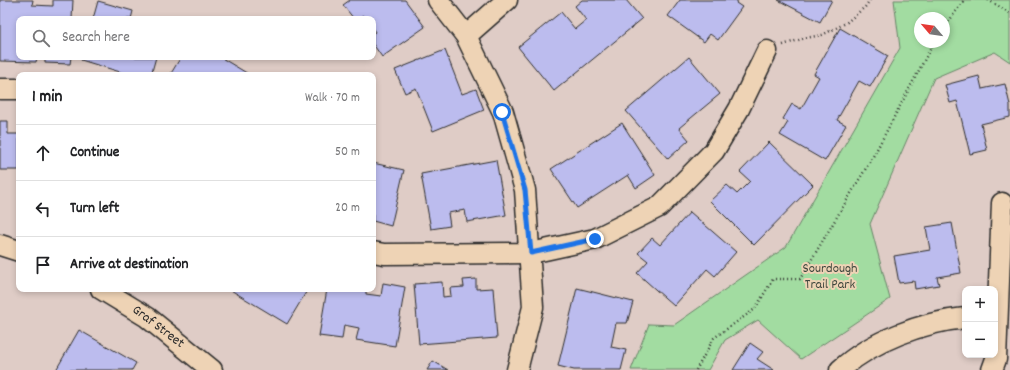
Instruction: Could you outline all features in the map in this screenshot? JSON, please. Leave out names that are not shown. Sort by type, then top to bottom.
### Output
[{"type":"street","points":[[438,0],[466,36],[502,112],[525,190],[531,253],[533,307],[517,370]]},
{"type":"street","points":[[466,36],[507,0]]},
{"type":"street","points":[[376,253],[384,254],[531,253],[595,239],[659,207],[714,151],[739,109],[768,51]]},
{"type":"street","points":[[0,88],[16,89]]},
{"type":"street","points":[[992,370],[996,359],[1001,316],[1002,204]]},
{"type":"street","name":"Graf Street","points":[[106,292],[148,317],[212,370]]},
{"type":"street","points":[[840,370],[848,362],[899,333],[948,320],[962,318]]},
{"type":"path","points":[[768,51],[805,38],[822,35],[846,23],[865,7],[870,0]]},
{"type":"path","points":[[950,20],[964,0]]},
{"type":"path","points":[[988,0],[1010,13]]},
{"type":"path","points":[[696,370],[714,338],[755,309],[773,279],[800,279],[875,153],[931,48]]},
{"type":"green space","name":"Sourdough Trail Park","points":[[894,0],[1010,0],[1010,62],[995,52],[934,78],[870,224],[890,299],[801,359],[758,320],[725,340],[708,370],[631,370],[649,324],[674,325],[786,247],[900,48]]},
{"type":"building","points":[[0,0],[33,0],[32,5],[53,6],[53,0],[73,0],[72,16],[16,16],[16,60],[36,60],[36,62],[0,61]]},
{"type":"building","points":[[350,0],[405,0],[425,27],[382,57],[376,48],[376,16],[352,16],[343,5]]},
{"type":"building","points":[[582,0],[626,0],[642,19],[554,91],[518,47],[561,12],[575,29],[586,20],[575,6]]},
{"type":"building","points":[[680,0],[738,0],[736,3],[742,7],[718,40],[710,34],[704,42],[668,16]]},
{"type":"building","points":[[778,0],[832,0],[820,22]]},
{"type":"building","points":[[98,1],[133,11],[132,16],[94,16]]},
{"type":"building","points":[[840,28],[888,56],[870,87],[859,81],[837,120],[846,125],[825,161],[780,135],[788,122],[783,119],[792,104],[801,109],[819,77],[814,74]]},
{"type":"building","points":[[445,50],[462,94],[476,89],[484,110],[433,131],[416,88],[405,93],[395,70]]},
{"type":"building","points":[[689,57],[720,94],[679,128],[689,140],[668,159],[626,111]]},
{"type":"building","points":[[45,60],[71,60],[70,64],[45,63]]},
{"type":"building","points":[[81,60],[155,60],[152,72],[120,72]]},
{"type":"building","points":[[179,60],[225,60],[245,72],[172,72]]},
{"type":"building","points":[[979,76],[982,89],[1005,84],[1010,105],[1010,117],[981,124],[987,150],[970,154],[957,101],[950,103],[945,85]]},
{"type":"building","points":[[0,121],[8,121],[8,134],[16,134],[16,170],[0,170]]},
{"type":"building","points":[[622,123],[655,175],[636,188],[628,175],[577,208],[551,169]]},
{"type":"building","points":[[769,142],[813,185],[754,245],[710,201],[727,185],[737,194],[750,181],[740,172]]},
{"type":"building","points":[[496,160],[506,215],[467,222],[465,210],[448,213],[450,226],[431,229],[421,174]]},
{"type":"building","points":[[376,164],[404,170],[391,226],[376,222]]},
{"type":"building","points":[[690,212],[736,252],[715,276],[707,269],[674,306],[637,273],[648,261],[638,253],[652,238],[660,245]]},
{"type":"building","points":[[952,223],[961,273],[937,277],[939,285],[915,289],[914,281],[899,283],[894,256],[930,250],[926,227]]},
{"type":"building","points":[[476,279],[476,289],[493,288],[497,338],[419,344],[414,284],[442,282],[443,297],[451,296],[450,288],[464,287],[463,280]]},
{"type":"building","points":[[383,283],[405,287],[395,346],[356,340],[359,328],[344,325],[342,339],[319,336],[326,292],[366,292],[366,294],[381,296]]},
{"type":"building","points":[[577,288],[633,302],[627,323],[616,323],[611,347],[626,350],[621,370],[574,370],[558,366]]},
{"type":"building","points":[[234,292],[306,292],[287,324]]},
{"type":"building","points":[[79,330],[136,363],[132,370],[56,370]]},
{"type":"building","points":[[750,343],[763,352],[757,359],[774,370],[733,370]]},
{"type":"building","points":[[433,361],[448,370],[427,370]]},
{"type":"route","points":[[502,112],[525,190],[531,253],[595,239]]}]
